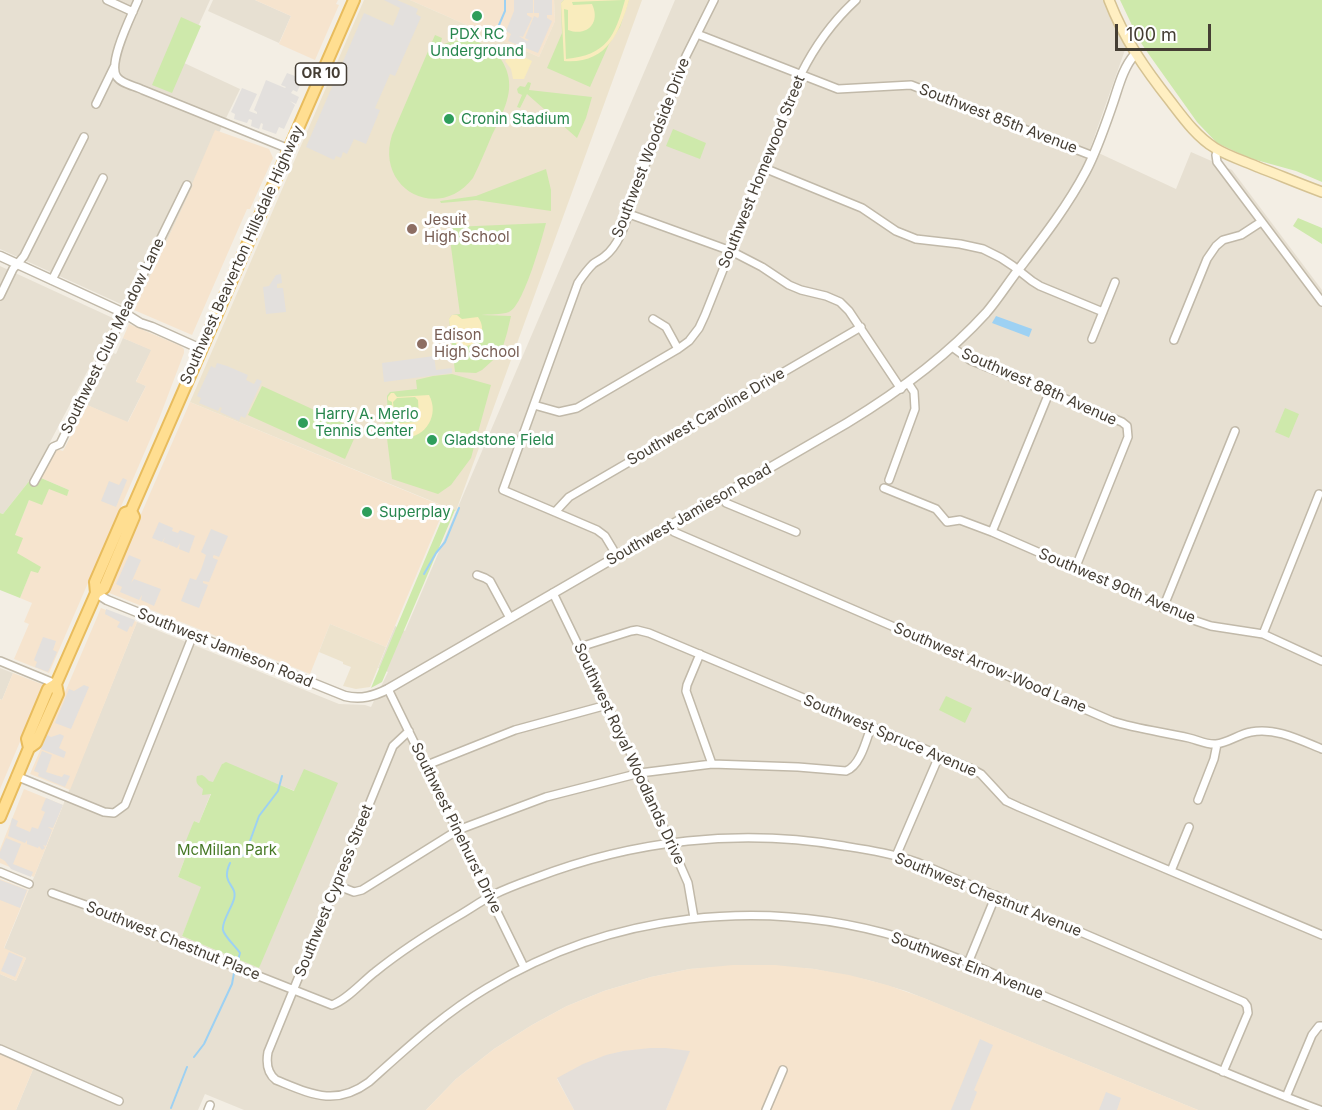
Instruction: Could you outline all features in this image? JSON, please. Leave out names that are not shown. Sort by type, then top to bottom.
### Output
[{"type":"main road","name":"Southwest Beaverton Hillsdale Highway","points":[[0,817],[29,748],[36,743],[58,694],[56,684],[96,593],[104,588],[134,517],[131,511],[354,0]]},
{"type":"main road","points":[[1109,0],[1135,54],[1187,123],[1203,139],[1218,150],[1322,192]]},
{"type":"street","points":[[107,0],[133,12]]},
{"type":"street","points":[[96,104],[114,67],[116,55],[138,0]]},
{"type":"street","name":"Southwest Woodside Drive","points":[[555,512],[503,490],[578,284],[584,274],[607,255],[615,244],[629,214],[631,203],[686,56],[714,0]]},
{"type":"street","name":"Southwest Homewood Street","points":[[534,405],[560,412],[577,408],[689,341],[699,328],[801,74],[824,35],[856,0]]},
{"type":"street","name":"Southwest 85th Avenue","points":[[697,34],[838,89],[910,84],[1093,156]]},
{"type":"street","name":"Southwest Jamieson Road","points":[[96,593],[107,600],[345,696],[364,698],[388,689],[862,414],[900,389],[952,347],[987,311],[1053,225],[1082,179],[1093,156],[1122,74],[1135,54]]},
{"type":"street","points":[[114,67],[116,75],[122,81],[289,149]]},
{"type":"street","points":[[0,296],[17,264],[24,256],[84,137]]},
{"type":"street","points":[[1218,150],[1217,162],[1322,302]]},
{"type":"street","points":[[764,168],[862,208],[896,231],[916,239],[982,249],[1018,269],[1032,282],[1103,312]]},
{"type":"street","points":[[52,280],[103,178]]},
{"type":"street","name":"Southwest Club Meadow Lane","points":[[34,482],[53,447],[60,444],[187,185]]},
{"type":"street","points":[[629,214],[731,251],[762,267],[789,285],[840,302],[861,327],[900,389]]},
{"type":"street","points":[[1174,340],[1207,259],[1212,252],[1223,240],[1241,235],[1261,222]]},
{"type":"street","points":[[0,256],[124,313],[143,318],[152,327],[201,349]]},
{"type":"street","points":[[1092,339],[1115,282]]},
{"type":"street","points":[[653,319],[666,327],[678,349]]},
{"type":"street","name":"Southwest Caroline Drive","points":[[555,512],[569,497],[861,327]]},
{"type":"street","name":"Southwest 88th Avenue","points":[[952,347],[970,360],[1127,426],[1128,437],[1075,569]]},
{"type":"street","points":[[889,480],[915,409],[915,394],[908,383]]},
{"type":"street","points":[[992,532],[1049,393]]},
{"type":"street","points":[[1163,608],[1234,431]]},
{"type":"street","name":"Southwest 90th Avenue","points":[[884,488],[936,509],[947,522],[960,520],[992,532],[1163,608],[1211,626],[1263,634],[1322,661]]},
{"type":"street","points":[[1263,634],[1319,494]]},
{"type":"street","points":[[722,495],[726,503],[796,532]]},
{"type":"street","points":[[555,512],[597,530],[605,536],[617,556]]},
{"type":"street","name":"Southwest Arrow-Wood Lane","points":[[669,527],[674,532],[1112,721],[1217,744]]},
{"type":"street","points":[[477,575],[490,581],[510,618]]},
{"type":"street","name":"Southwest Royal Woodlands Drive","points":[[553,593],[640,773],[688,883],[694,918]]},
{"type":"street","name":"Southwest Spruce Avenue","points":[[580,647],[637,630],[649,633],[970,768],[981,774],[1006,801],[1322,935]]},
{"type":"street","points":[[16,776],[104,812],[114,813],[124,805],[193,635]]},
{"type":"street","points":[[700,654],[686,691],[712,764]]},
{"type":"street","points":[[0,661],[56,684]]},
{"type":"street","name":"Southwest Pinehurst Drive","points":[[388,689],[524,967]]},
{"type":"street","points":[[427,765],[515,730],[607,705]]},
{"type":"street","points":[[336,885],[354,892],[362,890],[458,830],[546,797],[640,773],[712,764],[846,771],[856,765],[871,727]]},
{"type":"street","points":[[1198,800],[1214,759],[1217,744],[1249,732],[1270,730],[1322,749]]},
{"type":"street","name":"Southwest Cypress Street","points":[[267,1057],[393,746],[409,731]]},
{"type":"street","points":[[896,856],[939,756]]},
{"type":"street","points":[[1171,871],[1189,827]]},
{"type":"street","name":"Southwest Chestnut Avenue","points":[[294,990],[329,1005],[337,1004],[410,945],[490,896],[566,866],[670,842],[758,837],[794,839],[896,856],[919,863],[1244,1002],[1248,1013],[1223,1072]]},
{"type":"street","points":[[0,872],[29,884]]},
{"type":"street","name":"Southwest Chestnut Place","points":[[52,892],[294,990]]},
{"type":"street","points":[[968,963],[996,896]]},
{"type":"street","name":"Southwest Elm Avenue","points":[[267,1057],[268,1069],[276,1080],[311,1094],[327,1096],[347,1094],[369,1082],[417,1038],[455,1009],[524,967],[565,949],[607,935],[652,924],[694,918],[754,915],[826,921],[903,938],[968,963],[1223,1072],[1320,1110]]},
{"type":"street","points":[[1286,1097],[1312,1035],[1319,1026],[1322,1026]]},
{"type":"street","points":[[0,1049],[119,1101]]},
{"type":"street","points":[[766,1110],[783,1070]]},
{"type":"shaded area","points":[[0,0],[210,0],[182,62],[240,89],[134,310],[0,249]]},
{"type":"shaded area","points":[[213,0],[255,0],[291,16],[279,43],[208,11]]},
{"type":"shaded area","points":[[255,0],[338,0],[336,4],[339,5],[315,60],[279,44],[291,16]]},
{"type":"shaded area","name":"Jesuit High School","points":[[364,0],[410,0],[539,57],[555,21],[554,0],[642,0],[456,511],[190,402]]},
{"type":"shaded area","points":[[384,0],[397,0],[418,9],[416,14],[421,17],[395,76],[390,74],[375,108],[380,110],[366,144],[354,139],[347,154],[343,152],[341,158],[336,156],[334,160],[306,147],[364,13],[393,26],[400,8]]},
{"type":"shaded area","points":[[410,0],[554,0],[555,21],[539,57]]},
{"type":"shaded area","points":[[514,0],[533,0],[533,13],[527,13],[532,18],[523,37],[519,36],[527,41],[529,40],[525,38],[534,16],[538,18],[539,16],[539,13],[534,13],[534,0],[552,0],[552,15],[547,15],[547,18],[552,21],[538,53],[508,41],[511,34],[506,31],[514,11]]},
{"type":"shaded area","points":[[675,0],[1103,0],[1126,47],[1090,149],[1176,189],[1191,152],[1232,170],[1322,290],[1322,1110],[1198,1110],[906,991],[868,980],[814,969],[752,965],[690,969],[651,977],[604,991],[567,1006],[494,1049],[456,1079],[426,1110],[244,1110],[205,1094],[198,1110],[16,1110],[34,1067],[48,1073],[51,1066],[0,1044],[0,974],[16,981],[26,958],[4,949],[137,622],[339,704],[371,707],[388,672],[378,668],[395,626],[405,631]],"holes":[[[223,763],[295,791],[259,968],[182,936],[202,887],[178,877],[188,850],[194,821],[199,823]]]},
{"type":"shaded area","points":[[287,73],[303,79],[297,92],[293,90],[291,93],[299,97],[296,104],[290,101],[295,105],[284,129],[279,127],[276,134],[262,129],[263,124],[261,123],[259,129],[251,126],[252,120],[249,119],[247,123],[234,119],[235,114],[231,112],[242,88],[257,94],[249,111],[257,114],[254,110],[266,80],[285,88],[281,85]]},
{"type":"shaded area","points":[[215,130],[269,149],[273,158],[250,209],[247,209],[192,335],[134,310],[193,185]]},
{"type":"shaded area","points":[[0,266],[115,319],[30,480],[3,514],[0,513]]},
{"type":"shaded area","points":[[281,274],[282,283],[277,284],[277,288],[283,288],[286,312],[266,314],[263,287],[269,286],[276,275]]},
{"type":"shaded area","points":[[129,324],[181,346],[184,353],[159,419],[49,673],[14,659],[29,624],[24,622],[32,603],[20,598],[31,570],[17,553],[15,535],[29,500],[49,488],[67,495],[69,490],[41,478],[56,449],[63,451],[87,405],[128,422],[146,386],[136,382],[151,350],[123,338]]},
{"type":"shaded area","points":[[123,338],[152,350],[136,381],[146,386],[127,423],[87,405]]},
{"type":"shaded area","points":[[434,356],[436,370],[452,368],[452,373],[384,382],[382,363]]},
{"type":"shaded area","points":[[217,363],[248,375],[246,380],[254,384],[257,379],[262,381],[245,418],[241,416],[239,421],[220,412],[222,408],[220,407],[218,411],[199,403],[201,398],[197,396],[211,366],[215,368]]},
{"type":"shaded area","points":[[190,402],[445,507],[386,647],[330,624],[310,674],[107,592]]},
{"type":"shaded area","points":[[123,478],[127,480],[116,507],[101,501],[109,481],[119,485]]},
{"type":"shaded area","points":[[159,522],[173,528],[172,531],[178,533],[180,530],[195,536],[189,553],[179,549],[180,543],[177,548],[163,542],[165,537],[162,542],[152,538]]},
{"type":"shaded area","points":[[211,529],[228,536],[219,557],[213,556],[218,560],[209,582],[203,581],[208,585],[199,608],[181,601],[190,578],[196,580],[201,570],[206,555],[201,552]]},
{"type":"shaded area","points":[[129,555],[141,560],[131,583],[134,579],[161,589],[154,606],[141,600],[142,595],[139,600],[120,592],[122,587],[116,584]]},
{"type":"shaded area","points":[[101,608],[137,622],[70,790],[30,774]]},
{"type":"shaded area","points":[[106,609],[135,620],[132,627],[130,626],[127,632],[117,627],[120,622],[105,614]]},
{"type":"shaded area","points":[[330,624],[386,647],[370,687],[356,689],[343,686],[351,667],[319,652]]},
{"type":"shaded area","points":[[43,637],[56,641],[53,650],[57,652],[48,672],[35,667],[37,662],[34,660]]},
{"type":"shaded area","points":[[0,668],[13,673],[2,700],[0,699]]},
{"type":"shaded area","points":[[13,673],[44,685],[0,789],[0,699],[2,700]]},
{"type":"shaded area","points":[[84,685],[89,687],[71,729],[55,723],[69,689],[74,691]]},
{"type":"shaded area","points":[[60,734],[64,736],[59,748],[66,752],[64,758],[41,749],[47,735],[51,737]]},
{"type":"shaded area","points":[[42,751],[52,755],[46,772],[62,777],[64,774],[70,776],[65,787],[38,776],[39,773],[34,771]]},
{"type":"shaded area","points":[[24,789],[63,805],[34,877],[0,863],[0,849]]},
{"type":"shaded area","points":[[46,798],[63,805],[53,828],[48,827],[52,830],[46,846],[43,845],[45,848],[42,850],[39,846],[38,848],[27,844],[27,840],[25,843],[8,836],[12,818],[18,821],[16,826],[30,832],[32,827],[38,829],[45,812],[41,810]]},
{"type":"shaded area","points":[[6,838],[21,844],[13,864],[33,872],[31,877],[11,869],[0,858]]},
{"type":"shaded area","points":[[0,879],[28,890],[4,948],[26,958],[16,981],[0,974]]},
{"type":"shaded area","points":[[0,880],[27,890],[20,908],[0,900]]},
{"type":"shaded area","points":[[9,952],[23,958],[15,977],[1,971]]},
{"type":"shaded area","points":[[733,965],[775,965],[814,969],[887,985],[1198,1110],[666,1110],[689,1051],[623,1051],[593,1060],[557,1079],[574,1110],[426,1110],[456,1079],[494,1049],[567,1006],[604,991],[651,977],[690,969]]},
{"type":"shaded area","points":[[980,1039],[993,1045],[974,1090],[977,1092],[970,1110],[951,1110]]},
{"type":"shaded area","points":[[650,1048],[690,1051],[666,1110],[574,1110],[557,1078],[606,1055]]},
{"type":"shaded area","points":[[0,1052],[34,1067],[16,1110],[0,1110]]},
{"type":"shaded area","points":[[1106,1092],[1121,1098],[1117,1110],[1099,1110]]},
{"type":"green space","points":[[564,0],[629,0],[620,27],[609,44],[590,87],[547,68],[562,33],[561,3]]},
{"type":"green space","points":[[1120,0],[1322,0],[1322,182],[1296,171],[1249,158],[1217,143],[1197,122],[1139,40]]},
{"type":"green space","points":[[181,17],[201,26],[172,93],[152,85]]},
{"type":"green space","name":"Cronin Stadium","points":[[435,35],[442,38],[440,46],[456,40],[468,40],[479,42],[491,49],[505,66],[509,81],[507,101],[473,178],[459,191],[443,198],[428,198],[413,194],[401,184],[393,171],[389,154],[392,135]]},
{"type":"green space","points":[[528,82],[531,83],[529,90],[592,97],[577,138],[527,94],[520,108],[517,107],[522,95],[517,89],[520,86],[525,87]]},
{"type":"green space","points":[[673,129],[706,143],[700,159],[666,146]]},
{"type":"green space","points":[[546,169],[551,190],[551,211],[476,200],[441,203],[440,201],[476,196]]},
{"type":"green space","points":[[1298,218],[1322,228],[1322,244],[1293,226]]},
{"type":"green space","points":[[546,223],[526,286],[514,307],[506,313],[481,315],[511,316],[501,353],[476,373],[455,372],[449,319],[452,315],[460,314],[449,232],[453,227]]},
{"type":"green space","name":"Gladstone Field","points":[[452,374],[491,385],[471,458],[451,485],[438,494],[392,479],[385,422],[388,422],[387,396],[390,392],[417,389],[416,380]]},
{"type":"green space","name":"Harry A. Merlo Tennis Center","points":[[262,386],[358,430],[345,459],[248,415]]},
{"type":"green space","points":[[1285,408],[1299,414],[1289,438],[1275,432]]},
{"type":"green space","points":[[41,478],[69,490],[67,496],[49,489],[42,505],[29,500],[15,535],[23,538],[17,553],[41,567],[38,573],[31,571],[20,598],[0,590],[0,513],[3,514],[30,480]]},
{"type":"green space","points":[[447,507],[455,510],[382,682],[371,688]]},
{"type":"green space","points":[[946,696],[972,708],[965,723],[939,710]]},
{"type":"green space","name":"McMillan Park","points":[[226,762],[294,791],[304,769],[338,783],[259,968],[182,936],[201,887],[178,877],[188,850],[183,848],[194,821],[199,823],[211,794],[202,795],[203,789],[197,784],[197,776],[202,775],[213,782],[222,764]]},
{"type":"sand","points":[[564,0],[623,0],[572,2],[573,5],[592,4],[595,17],[590,27],[581,32],[568,30],[568,10],[564,9],[566,59],[591,53],[607,42],[617,24],[625,0],[629,0],[621,25],[608,45],[590,58],[564,61],[561,3]]},
{"type":"sand","points":[[514,52],[532,61],[524,79],[513,79],[511,69],[505,61]]},
{"type":"sand","points":[[452,315],[457,315],[462,319],[478,317],[482,330],[478,340],[469,346],[456,344],[454,327],[450,326],[449,319]]},
{"type":"sand","points":[[391,393],[397,397],[429,395],[433,413],[426,428],[411,437],[393,435],[392,402],[388,400]],"holes":[[[415,397],[418,400],[419,419],[416,422],[397,423],[393,402],[397,398]]]},
{"type":"water","points":[[996,316],[1032,329],[1029,337],[992,323]]},
{"type":"waterway","points":[[499,25],[505,11],[505,0]]},
{"type":"waterway","points":[[424,574],[445,542],[459,508]]},
{"type":"waterway","points":[[236,857],[245,855],[259,816],[278,791],[282,776]]},
{"type":"waterway","points":[[230,863],[227,876],[235,894],[223,930],[240,953],[238,960]]},
{"type":"waterway","points":[[194,1057],[204,1044],[232,984],[234,973]]},
{"type":"waterway","points":[[171,1108],[187,1067]]},
{"type":"place","name":"PDX RC Underground","points":[[477,16]]},
{"type":"place","name":"Cronin Stadium","points":[[449,119]]},
{"type":"place","name":"Jesuit High School","points":[[412,229]]},
{"type":"place","name":"Edison High School","points":[[422,344]]},
{"type":"place","name":"Harry A. Merlo Tennis Center","points":[[303,423]]},
{"type":"place","name":"Gladstone Field","points":[[432,440]]},
{"type":"place","name":"Superplay","points":[[367,512]]}]
